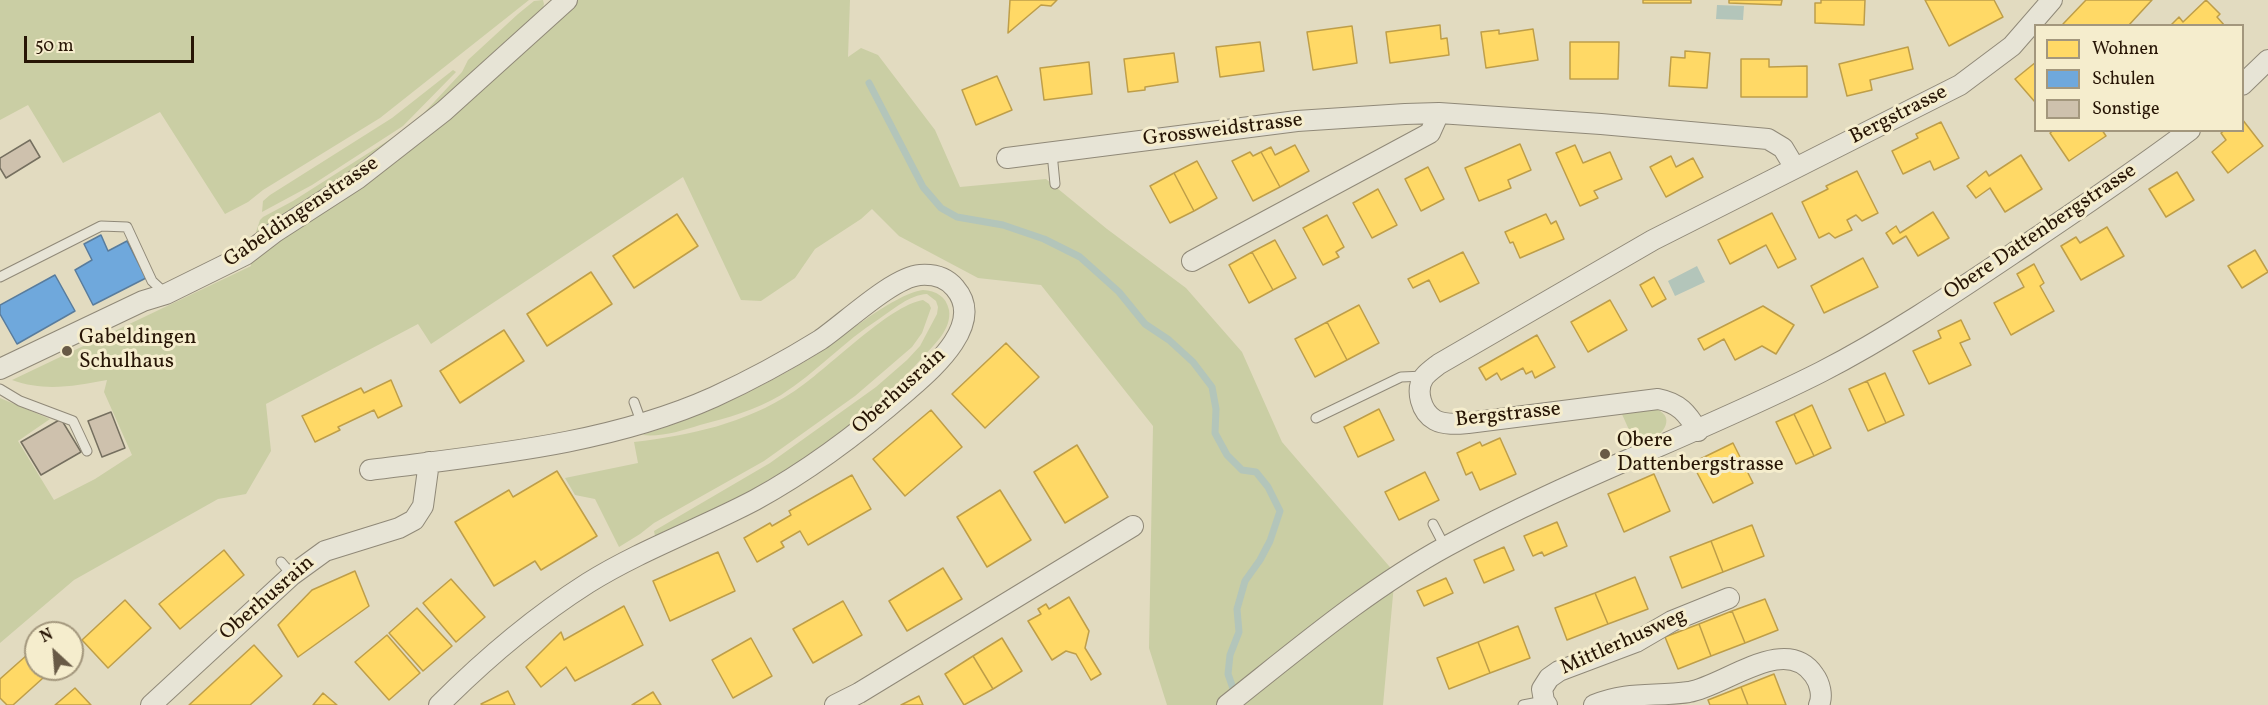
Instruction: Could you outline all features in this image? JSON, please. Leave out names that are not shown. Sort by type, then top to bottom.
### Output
[{"type":"street","name":"Gabeldingenstrasse","points":[[0,369],[143,301],[166,294],[245,255],[275,232],[357,179],[444,111],[567,0]]},
{"type":"street","name":"Bergstrasse","points":[[1698,430],[1686,411],[1676,404],[1658,399],[1468,423],[1446,423],[1435,420],[1424,409],[1420,389],[1425,376],[1456,353],[1653,240],[1960,85],[2012,46],[2052,0]]},
{"type":"street","points":[[2244,83],[2268,60]]},
{"type":"street","name":"Grossweidstrasse","points":[[1007,158],[1297,121],[1439,114],[1601,124],[1768,139],[1783,148],[1796,168]]},
{"type":"street","points":[[1192,261],[1430,133],[1439,114]]},
{"type":"street","name":"Obere Dattenbergstrasse","points":[[1698,430],[1822,372],[1893,332],[1951,296],[2187,132]]},
{"type":"street","name":"Oberhusrain","points":[[370,470],[544,446],[642,424],[712,398],[789,359],[823,338],[906,278],[925,275],[942,278],[959,292],[963,303],[965,317],[961,331],[952,345],[921,378],[875,419],[800,473],[755,500],[627,561],[549,609],[497,649],[439,705]]},
{"type":"street","points":[[1227,705],[1380,588],[1445,547],[1519,510],[1698,430]]},
{"type":"street","name":"Oberhusrain","points":[[151,705],[286,569],[325,551],[399,528],[414,520],[423,506],[429,462]]},
{"type":"street","points":[[835,705],[859,693],[1133,526]]},
{"type":"street","name":"Mittlerhusweg","points":[[1546,703],[1542,689],[1549,678],[1559,670],[1636,642],[1672,621],[1729,598]]},
{"type":"street","points":[[1594,705],[1626,695],[1691,691],[1785,657],[1800,660],[1811,669],[1819,681],[1821,702],[1819,705]]},
{"type":"lane","points":[[1052,153],[1054,184]]},
{"type":"lane","points":[[0,277],[100,226],[127,226],[152,281],[166,294]]},
{"type":"lane","points":[[1316,418],[1401,377],[1425,376]]},
{"type":"lane","points":[[0,389],[20,401],[73,421],[87,452]]},
{"type":"lane","points":[[634,402],[642,424]]},
{"type":"lane","points":[[1433,524],[1445,547]]},
{"type":"lane","points":[[1523,705],[1546,703]]},
{"type":"green space","points":[[0,0],[529,0],[380,118],[263,190],[248,202],[225,214],[160,112],[63,163],[28,105],[0,120]]},
{"type":"green space","points":[[543,0],[540,18],[410,132],[255,235],[263,217],[293,201],[400,133],[422,115],[462,72],[468,60],[534,1]]},
{"type":"green space","points":[[577,0],[850,0],[848,57],[861,48],[878,55],[935,130],[960,187],[1046,179],[1107,229],[1186,288],[1242,352],[1282,442],[1395,573],[1383,705],[1167,705],[1149,648],[1153,426],[1041,285],[978,278],[899,236],[872,209],[861,219],[815,249],[795,278],[761,301],[741,300],[683,177],[431,344],[418,324],[266,404],[271,451],[246,494],[218,499],[74,580],[0,643],[0,398],[50,419],[18,441],[54,500],[95,479],[132,455],[104,392],[107,380],[48,387],[12,380],[251,266],[250,261],[452,112]]},
{"type":"green space","points":[[453,70],[456,72],[403,126],[312,185],[262,212],[263,201],[270,195],[392,118]]},
{"type":"green space","points":[[923,290],[936,293],[943,298],[949,310],[948,324],[941,336],[904,378],[839,434],[792,466],[731,500],[655,536],[654,531],[770,463],[876,387],[920,346],[937,314],[936,301],[927,294],[902,303],[854,337],[794,386],[762,405],[679,431],[642,435],[705,412],[766,383],[806,361],[896,300]]},
{"type":"green space","points":[[923,300],[931,308],[922,333],[912,347],[855,396],[764,461],[654,523],[619,547],[595,499],[575,495],[565,478],[638,463],[634,442],[696,432],[756,412],[807,382],[893,314]]},
{"type":"green space","points":[[1653,408],[1665,415],[1666,425],[1659,435],[1647,442],[1634,441],[1621,412]]},
{"type":"shaded area","points":[[1717,5],[1744,6],[1743,20],[1716,19]]},
{"type":"shaded area","points":[[1697,266],[1705,282],[1675,296],[1668,281]]},
{"type":"building: Wohnen","points":[[1010,0],[1057,0],[1051,6],[1041,5],[1008,33]]},
{"type":"building: Wohnen","points":[[1643,0],[1691,0],[1691,3],[1643,3]]},
{"type":"building: Wohnen","points":[[1729,0],[1782,0],[1781,5],[1729,3]]},
{"type":"building: Wohnen","points":[[1821,0],[1865,0],[1864,25],[1815,23],[1815,3],[1821,3]]},
{"type":"building: Wohnen","points":[[1925,0],[1994,0],[2003,17],[1949,46]]},
{"type":"building: Wohnen","points":[[2086,0],[2152,0],[2130,24],[2063,24]]},
{"type":"building: Wohnen","points":[[2206,0],[2220,14],[2217,17],[2223,24],[2172,24],[2179,17],[2183,22]]},
{"type":"building: Wohnen","points":[[1440,25],[1441,39],[1447,38],[1449,55],[1390,63],[1386,32]]},
{"type":"building: Wohnen","points":[[1352,26],[1357,63],[1313,70],[1307,32]]},
{"type":"building: Wohnen","points":[[1533,29],[1538,60],[1486,68],[1481,32],[1499,30],[1499,34]]},
{"type":"building: Wohnen","points":[[1260,42],[1264,71],[1220,77],[1216,47]]},
{"type":"building: Wohnen","points":[[1570,42],[1619,42],[1618,79],[1570,79]]},
{"type":"building: Wohnen","points":[[1908,47],[1913,69],[1870,80],[1872,90],[1847,96],[1839,64]]},
{"type":"building: Wohnen","points":[[1685,51],[1710,53],[1707,88],[1669,86],[1671,57],[1685,58]]},
{"type":"building: Wohnen","points":[[1174,53],[1178,82],[1128,92],[1124,59]]},
{"type":"building: Wohnen","points":[[1741,59],[1769,59],[1769,67],[1807,66],[1807,97],[1741,97]]},
{"type":"building: Wohnen","points":[[1089,62],[1092,94],[1044,100],[1040,68]]},
{"type":"building: Wohnen","points":[[2034,64],[2034,101],[2015,79]]},
{"type":"building: Wohnen","points":[[997,76],[1012,110],[976,125],[962,90]]},
{"type":"building: Wohnen","points":[[1941,122],[1959,158],[1934,170],[1930,161],[1903,174],[1892,151],[1918,138],[1916,134]]},
{"type":"building: Wohnen","points":[[2244,122],[2263,146],[2228,173],[2212,152],[2226,140],[2221,133],[2244,132]]},
{"type":"building: Wohnen","points":[[2103,132],[2106,136],[2069,161],[2050,133]]},
{"type":"building: Wohnen","points":[[1520,144],[1531,170],[1508,180],[1511,188],[1479,201],[1465,168]]},
{"type":"building: Wohnen","points":[[1295,145],[1309,171],[1280,187],[1261,152],[1271,147],[1275,155]]},
{"type":"building: Wohnen","points":[[1575,145],[1583,163],[1610,152],[1622,179],[1594,191],[1598,198],[1580,206],[1556,153]]},
{"type":"building: Wohnen","points":[[1250,152],[1253,156],[1261,152],[1280,187],[1253,201],[1232,161]]},
{"type":"building: Wohnen","points":[[2021,155],[2042,189],[2005,212],[1990,188],[1976,198],[1967,186],[1986,171],[1989,176]]},
{"type":"building: Wohnen","points":[[1671,156],[1676,167],[1693,158],[1703,177],[1666,197],[1650,167]]},
{"type":"building: Wohnen","points":[[1197,161],[1217,198],[1194,211],[1174,173]]},
{"type":"building: Wohnen","points":[[1428,167],[1444,199],[1421,211],[1405,179]]},
{"type":"building: Wohnen","points":[[1857,171],[1878,213],[1862,221],[1856,215],[1847,220],[1852,230],[1835,238],[1829,233],[1819,238],[1802,202],[1828,189],[1826,186]]},
{"type":"building: Wohnen","points":[[2177,172],[2194,200],[2166,217],[2149,189]]},
{"type":"building: Wohnen","points":[[1174,173],[1194,211],[1170,223],[1150,186]]},
{"type":"building: Wohnen","points":[[1378,189],[1397,225],[1372,238],[1353,203]]},
{"type":"building: Wohnen","points":[[1933,212],[1949,238],[1918,256],[1906,236],[1893,244],[1886,233],[1896,226],[1900,233]]},
{"type":"building: Wohnen","points":[[1772,213],[1796,259],[1778,268],[1766,245],[1730,264],[1718,240]]},
{"type":"building: Wohnen","points":[[677,214],[698,246],[634,288],[613,256]]},
{"type":"building: Wohnen","points":[[1546,214],[1551,224],[1556,221],[1564,239],[1520,258],[1513,242],[1510,243],[1505,232]]},
{"type":"building: Wohnen","points":[[1327,215],[1344,247],[1336,252],[1339,257],[1323,265],[1303,228]]},
{"type":"building: Wohnen","points":[[2107,227],[2124,256],[2081,280],[2061,246],[2076,237],[2080,243]]},
{"type":"building: Wohnen","points":[[1275,240],[1296,278],[1273,290],[1252,252]]},
{"type":"building: Wohnen","points":[[2255,250],[2268,272],[2242,288],[2228,266]]},
{"type":"building: Wohnen","points":[[1252,252],[1273,290],[1249,303],[1229,265]]},
{"type":"building: Wohnen","points":[[1463,252],[1479,283],[1440,302],[1429,280],[1413,288],[1408,279]]},
{"type":"building: Wohnen","points":[[1863,258],[1878,287],[1824,313],[1811,286]]},
{"type":"building: Wohnen","points":[[2034,264],[2044,283],[2040,286],[2054,311],[2011,335],[1994,303],[2024,287],[2017,274]]},
{"type":"building: Wohnen","points":[[591,272],[612,304],[547,346],[527,314]]},
{"type":"building: Wohnen","points":[[1654,277],[1666,299],[1652,307],[1640,285]]},
{"type":"building: Wohnen","points":[[1610,300],[1627,330],[1588,352],[1571,322]]},
{"type":"building: Wohnen","points":[[1359,305],[1379,343],[1347,360],[1327,322]]},
{"type":"building: Wohnen","points":[[1763,306],[1794,325],[1776,354],[1762,346],[1735,360],[1724,339],[1704,350],[1698,339]]},
{"type":"building: Wohnen","points":[[1961,320],[1970,339],[1960,343],[1971,365],[1929,384],[1913,351],[1941,338],[1938,331]]},
{"type":"building: Wohnen","points":[[1327,322],[1347,360],[1315,377],[1295,339]]},
{"type":"building: Wohnen","points":[[504,330],[524,361],[460,403],[440,371]]},
{"type":"building: Wohnen","points":[[1537,335],[1555,367],[1535,378],[1532,371],[1526,374],[1523,368],[1501,380],[1497,373],[1486,380],[1479,368]]},
{"type":"building: Wohnen","points":[[1006,343],[1039,377],[985,428],[952,394]]},
{"type":"building: Wohnen","points":[[1885,373],[1904,415],[1886,423],[1867,381]]},
{"type":"building: Wohnen","points":[[391,380],[402,406],[378,418],[374,410],[338,427],[340,430],[315,442],[302,416],[361,388],[364,393]]},
{"type":"building: Wohnen","points":[[1867,381],[1886,423],[1868,431],[1849,389]]},
{"type":"building: Wohnen","points":[[1812,405],[1831,448],[1814,456],[1794,414]]},
{"type":"building: Wohnen","points":[[1379,409],[1394,440],[1358,457],[1344,427]]},
{"type":"building: Wohnen","points":[[931,410],[962,447],[905,496],[873,459]]},
{"type":"building: Wohnen","points":[[1794,414],[1814,456],[1796,464],[1776,422]]},
{"type":"building: Wohnen","points":[[1500,438],[1516,474],[1480,490],[1472,472],[1466,475],[1457,453],[1480,442],[1482,446]]},
{"type":"building: Wohnen","points":[[1733,443],[1753,483],[1713,503],[1692,463]]},
{"type":"building: Wohnen","points":[[1077,445],[1108,497],[1065,523],[1034,472]]},
{"type":"building: Wohnen","points":[[557,471],[597,536],[541,570],[535,561],[494,586],[455,522],[509,490],[513,497]]},
{"type":"building: Wohnen","points":[[1425,472],[1439,500],[1399,520],[1385,492]]},
{"type":"building: Wohnen","points":[[1654,474],[1670,511],[1624,532],[1608,494]]},
{"type":"building: Wohnen","points":[[852,475],[871,509],[808,545],[800,531],[781,542],[784,547],[757,562],[744,538],[770,523],[772,526],[791,515],[789,511]]},
{"type":"building: Wohnen","points":[[1000,490],[1031,540],[987,567],[957,517]]},
{"type":"building: Wohnen","points":[[1557,522],[1567,546],[1544,556],[1542,552],[1533,556],[1524,536]]},
{"type":"building: Wohnen","points":[[1752,525],[1764,556],[1723,572],[1711,541]]},
{"type":"building: Wohnen","points":[[1711,541],[1723,572],[1682,588],[1670,557]]},
{"type":"building: Wohnen","points":[[1504,547],[1514,570],[1484,583],[1474,560]]},
{"type":"building: Wohnen","points":[[224,550],[244,575],[180,629],[159,604]]},
{"type":"building: Wohnen","points":[[718,552],[735,591],[670,621],[653,581]]},
{"type":"building: Wohnen","points":[[943,568],[962,599],[907,631],[889,601]]},
{"type":"building: Wohnen","points":[[355,571],[369,606],[298,657],[278,625],[312,590]]},
{"type":"building: Wohnen","points":[[1635,577],[1648,609],[1608,624],[1595,593]]},
{"type":"building: Wohnen","points":[[1446,578],[1453,593],[1424,606],[1417,591]]},
{"type":"building: Wohnen","points":[[451,579],[485,617],[456,642],[423,603]]},
{"type":"building: Wohnen","points":[[1595,593],[1608,624],[1567,640],[1555,608]]},
{"type":"building: Wohnen","points":[[1069,597],[1089,631],[1085,648],[1101,674],[1091,680],[1076,654],[1066,651],[1052,660],[1028,621],[1041,614],[1038,609],[1046,604],[1049,609]]},
{"type":"building: Wohnen","points":[[1765,599],[1778,630],[1745,643],[1732,611]]},
{"type":"building: Wohnen","points":[[125,600],[151,628],[108,668],[84,642],[84,638]]},
{"type":"building: Wohnen","points":[[843,601],[862,635],[813,663],[793,629]]},
{"type":"building: Wohnen","points":[[624,606],[643,645],[575,681],[566,667],[541,687],[526,667],[561,632],[564,640]]},
{"type":"building: Wohnen","points":[[417,608],[452,646],[423,671],[389,633]]},
{"type":"building: Wohnen","points":[[1732,611],[1745,643],[1711,656],[1699,624]]},
{"type":"building: Wohnen","points":[[1699,624],[1711,656],[1678,669],[1665,637]]},
{"type":"building: Wohnen","points":[[1518,626],[1530,658],[1490,673],[1478,642]]},
{"type":"building: Wohnen","points":[[387,635],[420,673],[389,700],[355,662]]},
{"type":"building: Wohnen","points":[[751,638],[772,676],[733,698],[712,660]]},
{"type":"building: Wohnen","points":[[1002,638],[1022,671],[993,689],[973,656]]},
{"type":"building: Wohnen","points":[[1478,642],[1490,673],[1449,689],[1437,658]]},
{"type":"building: Wohnen","points":[[254,645],[282,676],[250,705],[189,705]]},
{"type":"building: Wohnen","points":[[973,656],[993,689],[964,705],[945,674]]},
{"type":"building: Wohnen","points":[[24,658],[24,681],[40,681],[13,705],[7,705],[0,698],[0,679]]},
{"type":"building: Wohnen","points":[[1774,674],[1786,705],[1748,705],[1741,687]]},
{"type":"building: Wohnen","points":[[1741,687],[1748,705],[1710,705],[1708,700]]},
{"type":"building: Wohnen","points":[[75,688],[91,705],[55,705]]},
{"type":"building: Wohnen","points":[[508,691],[515,705],[481,704]]},
{"type":"building: Wohnen","points":[[653,692],[661,705],[632,705]]},
{"type":"building: Wohnen","points":[[323,693],[337,705],[313,705]]},
{"type":"building: Wohnen","points":[[919,696],[923,705],[901,705]]},
{"type":"building: Schulen","points":[[101,235],[108,251],[127,241],[146,278],[93,305],[75,270],[92,260],[84,244]]},
{"type":"building: Schulen","points":[[55,275],[75,311],[17,344],[0,314],[0,305]]},
{"type":"building: Sonstige","points":[[30,140],[40,157],[6,178],[0,168],[0,158]]},
{"type":"building: Sonstige","points":[[111,412],[125,448],[102,457],[88,421]]},
{"type":"building: Sonstige","points":[[61,419],[81,452],[41,475],[21,442]]},
{"type":"waterway","points":[[869,83],[923,187],[941,208],[957,217],[1003,225],[1044,239],[1080,257],[1119,292],[1145,324],[1169,340],[1193,362],[1212,387],[1216,409],[1215,433],[1227,455],[1242,470],[1256,472],[1268,487],[1280,511],[1270,541],[1245,581],[1237,609],[1239,632],[1230,655],[1228,674],[1235,694]]},
{"type":"place","name":"Gabeldingen Schulhaus","points":[[67,351]]},
{"type":"place","name":"Obere Dattenbergstrasse","points":[[1605,454]]}]
